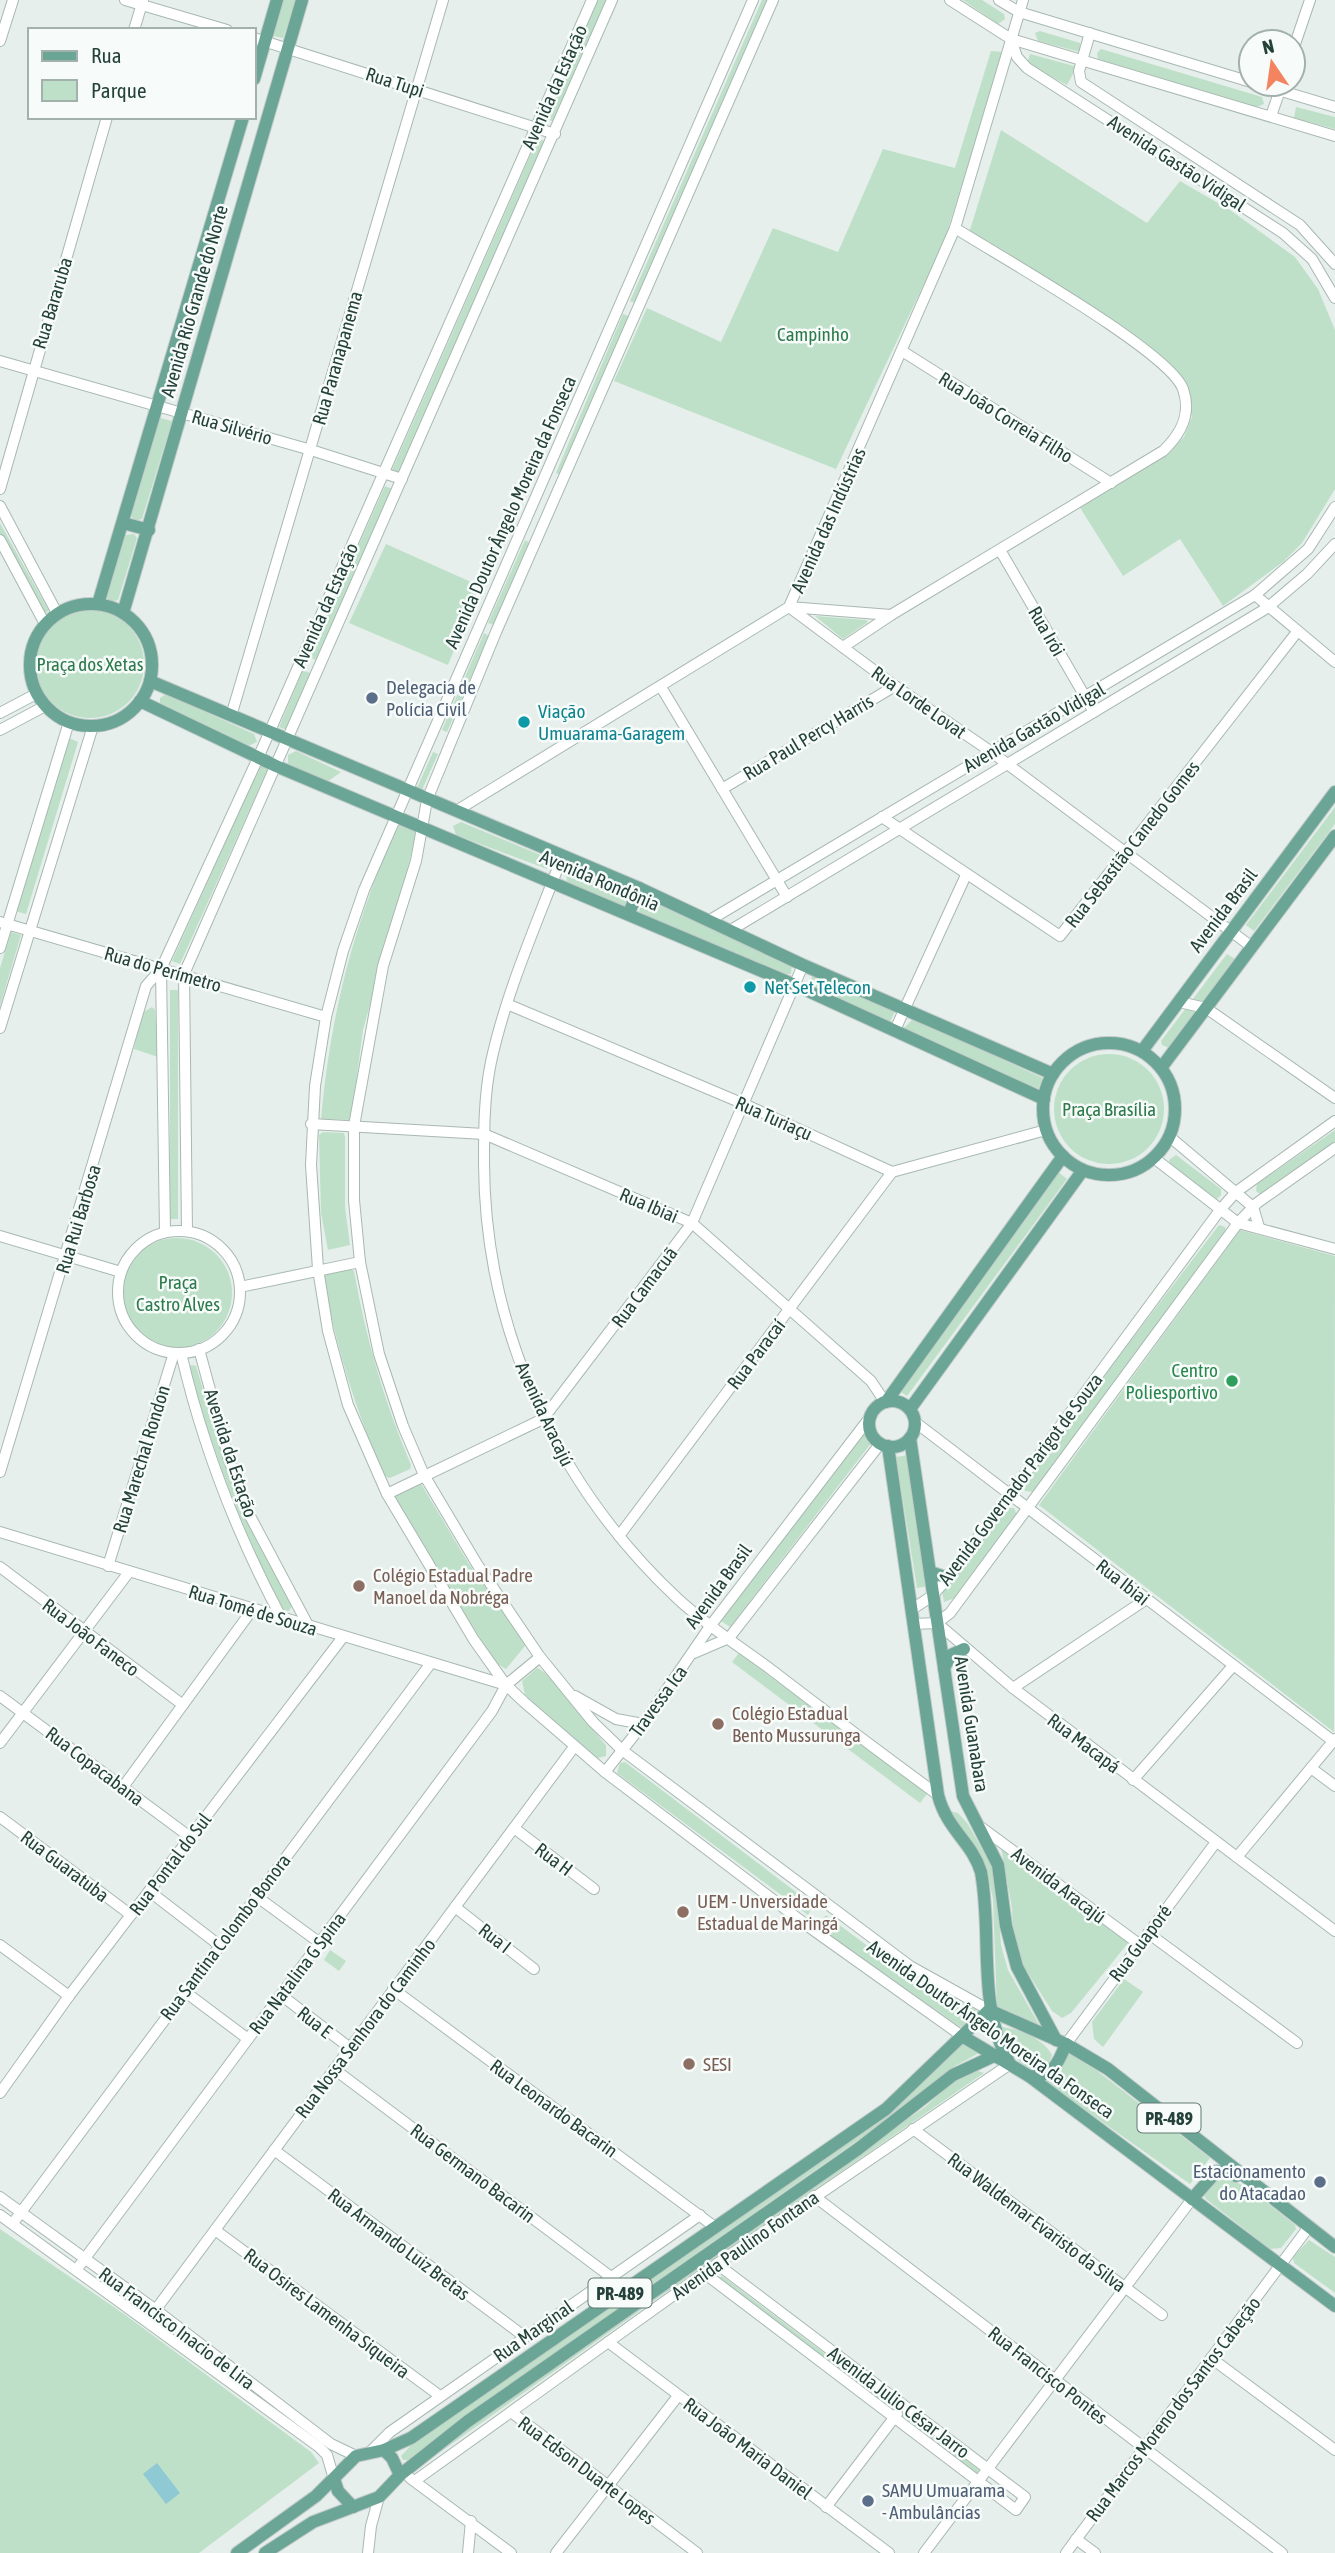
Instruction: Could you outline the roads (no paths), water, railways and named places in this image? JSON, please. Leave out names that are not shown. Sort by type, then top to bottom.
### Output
[{"type":"main road","points":[[256,63],[259,39],[277,0]]},
{"type":"main road","name":"Avenida Rio Grande do Norte","points":[[123,613],[302,0]]},
{"type":"main road","name":"Avenida Rio Grande do Norte","points":[[98,604],[242,119]]},
{"type":"main road","points":[[123,523],[149,530]]},
{"type":"main road","points":[[98,604],[123,613],[140,628],[150,648],[150,681],[140,701],[114,721],[93,726],[69,722],[45,706],[36,694],[29,670],[29,658],[37,634],[57,613],[70,607],[98,604]]},
{"type":"main road","name":"Avenida Rondônia","points":[[150,681],[639,888],[803,965],[1053,1074]]},
{"type":"main road","name":"Avenida Rondônia","points":[[140,701],[276,766],[629,913],[795,985],[1044,1099]]},
{"type":"main road","name":"Avenida Brasil","points":[[1142,1051],[1335,792]]},
{"type":"main road","points":[[1161,1068],[1335,836]]},
{"type":"main road","points":[[629,913],[639,888]]},
{"type":"main road","points":[[1110,1043],[1142,1051],[1161,1068],[1169,1080],[1176,1108],[1170,1137],[1154,1158],[1138,1168],[1120,1174],[1102,1175],[1083,1170],[1063,1156],[1046,1130],[1044,1099],[1053,1074],[1070,1056],[1093,1045],[1110,1043]]},
{"type":"main road","points":[[1010,2064],[989,2010],[981,1872],[973,1852],[947,1822],[938,1795],[884,1445],[869,1426],[871,1416],[886,1402],[1063,1156]]},
{"type":"main road","points":[[884,1445],[896,1447],[910,1438],[912,1415],[1083,1170]]},
{"type":"main road","points":[[886,1402],[903,1404],[912,1415]]},
{"type":"main road","name":"Avenida Guanabara","points":[[910,1438],[963,1796],[1002,1877],[1006,1926],[1017,1967],[1061,2042]]},
{"type":"main road","points":[[930,1572],[948,1578]]},
{"type":"main road","points":[[943,1668],[951,1655],[964,1649]]},
{"type":"main road","name":"Avenida Doutor Ângelo Moreira da Fonseca","points":[[989,2010],[1061,2042],[1108,2069],[1335,2247]]},
{"type":"main road","name":"PR-489","points":[[356,2456],[384,2450],[411,2438],[886,2109],[989,2010]]},
{"type":"main road","points":[[964,2034],[1013,2020]]},
{"type":"main road","name":"Avenida Doutor Ângelo Moreira da Fonseca","points":[[964,2034],[1029,2076],[1335,2306]]},
{"type":"main road","points":[[1029,2076],[1039,2077],[1052,2072],[1061,2042]]},
{"type":"main road","name":"PR-489","points":[[271,2551],[313,2522],[379,2497],[400,2475],[468,2421],[858,2149],[953,2075],[996,2055]]},
{"type":"main road","points":[[1192,2199],[1217,2171],[1228,2171],[1243,2182],[1248,2180]]},
{"type":"main road","points":[[384,2450],[393,2458],[400,2475]]},
{"type":"main road","points":[[237,2553],[334,2479],[356,2456]]},
{"type":"main road","points":[[334,2479],[338,2491],[353,2507]]},
{"type":"street","points":[[0,41],[13,0]]},
{"type":"street","points":[[125,0],[142,2],[221,28]]},
{"type":"street","name":"Rua Paranapanema","points":[[231,716],[443,0]]},
{"type":"street","name":"Avenida da Estação","points":[[165,1232],[161,969],[258,758],[592,0]]},
{"type":"street","name":"Avenida da Estação","points":[[187,1231],[184,974],[612,0]]},
{"type":"street","name":"Avenida Doutor Ângelo Moreira da Fonseca","points":[[753,0],[527,523],[364,890],[343,951],[327,1017],[311,1124],[318,1269],[337,1368],[361,1438],[387,1493],[447,1598],[506,1685],[605,1772],[809,1927],[964,2034]]},
{"type":"street","name":"Avenida Doutor Ângelo Moreira da Fonseca","points":[[773,0],[496,632],[427,800],[416,862],[383,966],[354,1126],[354,1200],[359,1262],[379,1354],[403,1426],[424,1475],[477,1564],[540,1657],[593,1721],[622,1750],[910,1966],[989,2010]]},
{"type":"street","points":[[952,0],[1011,39],[1335,136]]},
{"type":"street","points":[[999,0],[1019,12],[1237,78]]},
{"type":"street","name":"Avenida das Indústrias","points":[[456,811],[661,688],[789,607],[955,228],[1023,0]]},
{"type":"street","points":[[1300,28],[1310,0]]},
{"type":"street","points":[[135,28],[142,2]]},
{"type":"street","points":[[1073,97],[1081,82],[1082,60],[1090,33]]},
{"type":"street","name":"Rua Tupi","points":[[259,39],[555,134]]},
{"type":"street","name":"Avenida Gastão Vidigal","points":[[1011,39],[1017,57],[1027,68],[1283,233],[1312,259],[1335,298]]},
{"type":"street","name":"Avenida Gastão Vidigal","points":[[1081,82],[1300,225],[1335,264]]},
{"type":"street","points":[[1307,97],[1335,107]]},
{"type":"street","points":[[1271,116],[1277,98]]},
{"type":"street","name":"Rua Bararuba","points":[[0,489],[32,370],[106,119]]},
{"type":"street","points":[[844,647],[891,615],[1163,452],[1177,437],[1186,414],[1180,383],[1164,363],[955,228]]},
{"type":"street","points":[[621,304],[637,312]]},
{"type":"street","name":"Rua João Correia Filho","points":[[902,351],[1111,483]]},
{"type":"street","name":"Rua Silvério","points":[[0,361],[182,412],[402,479]]},
{"type":"street","points":[[0,506],[57,613]]},
{"type":"street","name":"Avenida Gastão Vidigal","points":[[710,920],[1255,595],[1308,549],[1335,507]]},
{"type":"street","points":[[527,523],[542,529]]},
{"type":"street","points":[[0,540],[45,624]]},
{"type":"street","name":"Avenida Gastão Vidigal","points":[[731,930],[1268,608],[1307,574],[1335,544]]},
{"type":"street","name":"Rua Irói","points":[[1000,550],[1094,712]]},
{"type":"street","points":[[1255,595],[1335,662]]},
{"type":"street","points":[[789,607],[891,615]]},
{"type":"street","name":"Rua Lorde Lovat","points":[[789,607],[895,686],[990,751],[1252,947]]},
{"type":"street","points":[[481,626],[496,632]]},
{"type":"street","name":"Rua Sebastião Canedo Gomes","points":[[882,817],[1060,936],[1297,632]]},
{"type":"street","name":"Rua Paul Percy Harris","points":[[722,789],[895,686]]},
{"type":"street","points":[[661,688],[787,897]]},
{"type":"street","points":[[0,713],[36,694]]},
{"type":"street","points":[[0,730],[45,706]]},
{"type":"street","points":[[0,948],[4,923],[69,722]]},
{"type":"street","points":[[0,1028],[93,726]]},
{"type":"street","name":"Avenida Aracajú","points":[[562,857],[507,1004],[491,1062],[484,1134],[484,1207],[492,1270],[510,1335],[543,1419],[577,1480],[619,1536],[666,1587],[710,1625],[938,1795]]},
{"type":"street","points":[[895,1030],[966,875]]},
{"type":"street","name":"Rua do Perímetro","points":[[4,923],[327,1017]]},
{"type":"street","name":"Rua Camacuã","points":[[387,1493],[543,1419],[692,1223],[803,965]]},
{"type":"street","name":"Rua Rui Barbosa","points":[[0,1472],[146,986],[161,969]]},
{"type":"street","points":[[1179,1002],[1206,1008],[1335,1098]]},
{"type":"street","name":"Rua Turiaçu","points":[[507,1004],[744,1104],[892,1172]]},
{"type":"street","name":"Avenida Governador Parigot de Souza","points":[[911,1610],[933,1596],[948,1578],[1220,1210],[1236,1192],[1335,1121]]},
{"type":"street","name":"Rua Ibiai","points":[[311,1124],[484,1134],[692,1223],[871,1381],[886,1402]]},
{"type":"street","points":[[892,1172],[1046,1130]]},
{"type":"street","points":[[1170,1137],[1252,1207],[1259,1227]]},
{"type":"street","name":"Avenida Governador Parigot de Souza","points":[[937,1623],[950,1613],[1238,1223],[1252,1207],[1335,1148]]},
{"type":"street","points":[[1154,1158],[1238,1223],[1335,1249]]},
{"type":"street","name":"Rua Paracaí","points":[[619,1536],[892,1172]]},
{"type":"street","points":[[187,1231],[219,1246],[234,1264],[240,1287],[239,1300],[230,1325],[211,1344],[177,1353],[150,1346],[131,1331],[120,1309],[118,1284],[121,1272],[138,1246],[165,1232],[187,1231]]},
{"type":"street","points":[[0,1237],[121,1272]]},
{"type":"street","points":[[240,1287],[359,1262]]},
{"type":"street","name":"Avenida da Estação","points":[[199,1349],[229,1460],[250,1516],[309,1627]]},
{"type":"street","name":"Avenida da Estação","points":[[177,1353],[222,1496],[242,1543],[282,1619]]},
{"type":"street","name":"Rua Marechal Rondon","points":[[108,1566],[177,1353]]},
{"type":"street","name":"Rua Ibiai","points":[[912,1415],[1145,1600],[1334,1740]]},
{"type":"street","name":"Avenida Brasil","points":[[694,1653],[710,1625],[871,1416]]},
{"type":"street","name":"Avenida Brasil","points":[[694,1653],[729,1638],[884,1445]]},
{"type":"street","name":"Rua Tomé de Souza","points":[[0,1532],[506,1685]]},
{"type":"street","name":"Rua João Faneco","points":[[0,1567],[183,1705]]},
{"type":"street","points":[[0,1743],[129,1572]]},
{"type":"street","points":[[1013,1689],[1145,1600]]},
{"type":"street","points":[[123,1787],[252,1609]]},
{"type":"street","points":[[913,1624],[937,1623]]},
{"type":"street","name":"Rua Macapá","points":[[937,1623],[1013,1689],[1335,1931]]},
{"type":"street","name":"Rua Pontal do Sul","points":[[0,2093],[69,1996],[343,1637]]},
{"type":"street","name":"Travessa Ica","points":[[605,1772],[694,1653]]},
{"type":"street","points":[[506,1685],[540,1657]]},
{"type":"street","name":"Rua Santina Colombo Bonora","points":[[13,2223],[430,1663]]},
{"type":"street","points":[[1133,1780],[1232,1667]]},
{"type":"street","name":"Rua Natalina G Spina","points":[[77,2269],[492,1711],[506,1685]]},
{"type":"street","points":[[569,1692],[616,1719],[643,1724]]},
{"type":"street","name":"Rua Copacabana","points":[[0,1696],[190,1837]]},
{"type":"street","points":[[1237,1857],[1334,1740]]},
{"type":"street","name":"Rua Nossa Senhora do Caminho","points":[[148,2320],[575,1747]]},
{"type":"street","points":[[1311,1768],[1335,1786]]},
{"type":"street","name":"Rua Guaratuba","points":[[0,1817],[131,1915]]},
{"type":"street","name":"Avenida Aracajú","points":[[978,1825],[1139,1944]]},
{"type":"street","name":"Rua H","points":[[514,1828],[594,1889]]},
{"type":"street","name":"Rua Guaporé","points":[[1061,2042],[1216,1842]]},
{"type":"street","points":[[149,1891],[219,1945]]},
{"type":"street","points":[[256,1896],[320,1943]]},
{"type":"street","name":"Rua I","points":[[455,1907],[534,1969]]},
{"type":"street","points":[[1148,1933],[1297,2043]]},
{"type":"street","points":[[0,1945],[69,1996]]},
{"type":"street","name":"Rua Leonardo Bacarin","points":[[393,1989],[715,2227]]},
{"type":"street","points":[[184,1991],[248,2039]]},
{"type":"street","name":"Rua E","points":[[281,1995],[350,2048]]},
{"type":"street","name":"Avenida Paulino Fontana","points":[[416,2480],[704,2273],[1010,2064]]},
{"type":"street","name":"Rua Germano Bacarin","points":[[334,2069],[611,2277]]},
{"type":"street","points":[[0,2073],[9,2080]]},
{"type":"street","name":"Rua Waldemar Evaristo da Silva","points":[[913,2129],[1162,2315]]},
{"type":"street","name":"Rua Armando Luiz Bretas","points":[[274,2150],[525,2337]]},
{"type":"street","name":"Rua Francisco Pontes","points":[[814,2196],[1282,2553]]},
{"type":"street","name":"Rua Francisco Inacio de Lira","points":[[0,2197],[156,2310],[331,2444],[356,2456]]},
{"type":"street","points":[[924,2553],[1192,2199]]},
{"type":"street","points":[[0,2214],[148,2320],[327,2455],[334,2479]]},
{"type":"street","name":"Rua Marginal","points":[[370,2452],[390,2432],[440,2396],[700,2215]]},
{"type":"street","name":"Rua Marcos Moreno dos Santos Cabeção","points":[[1069,2552],[1308,2228]]},
{"type":"street","name":"Rua Osires Lamenha Siqueira","points":[[215,2230],[440,2396]]},
{"type":"street","name":"Avenida Julio César Jarro","points":[[704,2273],[1016,2510],[1025,2497],[717,2264]]},
{"type":"street","name":"Rua João Maria Daniel","points":[[608,2343],[889,2553]]},
{"type":"street","points":[[1211,2358],[1335,2450]]},
{"type":"street","points":[[556,2553],[678,2396]]},
{"type":"street","points":[[826,2507],[903,2405]]},
{"type":"street","name":"Rua Edson Duarte Lopes","points":[[511,2412],[696,2553]]},
{"type":"street","points":[[400,2475],[416,2480],[511,2553]]},
{"type":"street","points":[[368,2553],[371,2526],[379,2497]]},
{"type":"street","points":[[468,2553],[471,2521]]},
{"type":"street","points":[[1076,2539],[1095,2553]]},
{"type":"water","points":[[157,2463],[180,2493],[166,2504],[143,2474]]},
{"type":"place","name":"Delegacia de Polícia Civil","points":[[372,698]]},
{"type":"place","name":"Viação Umuarama-Garagem","points":[[524,722]]},
{"type":"place","name":"Net Set Telecon","points":[[750,987]]},
{"type":"place","name":"Centro Poliesportivo","points":[[1232,1381]]},
{"type":"place","name":"Colégio Estadual Padre Manoel da Nobréga","points":[[359,1586]]},
{"type":"place","name":"Colégio Estadual Bento Mussurunga","points":[[718,1724]]},
{"type":"place","name":"UEM - Unversidade Estadual de Maringá","points":[[683,1912]]},
{"type":"place","name":"SESI","points":[[689,2064]]},
{"type":"place","name":"Estacionamento do Atacadao","points":[[1320,2182]]},
{"type":"place","name":"SAMU Umuarama - Ambulâncias","points":[[868,2501]]},
{"type":"park label","name":"Campinho","points":[[813,334]]},
{"type":"park label","name":"Praça dos Xetas","points":[[90,664]]},
{"type":"park label","name":"Praça Brasília","points":[[1109,1109]]},
{"type":"park label","name":"Praça Castro Alves","points":[[178,1293]]}]
